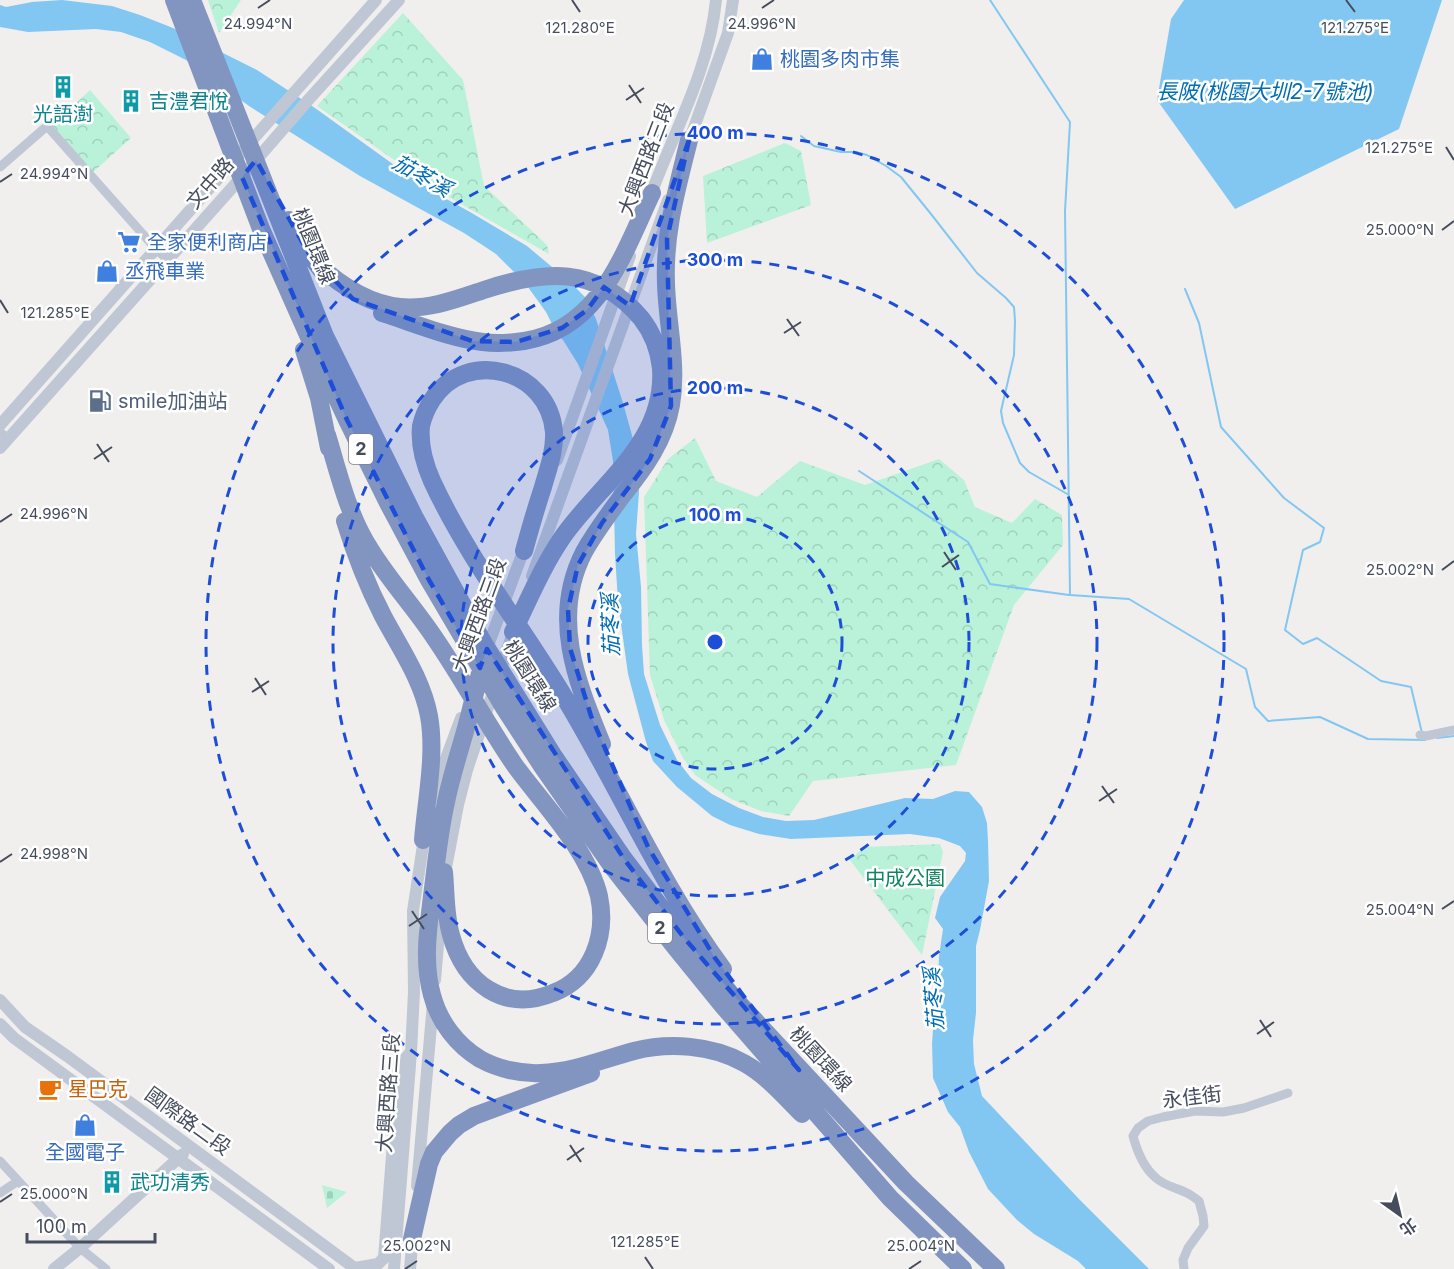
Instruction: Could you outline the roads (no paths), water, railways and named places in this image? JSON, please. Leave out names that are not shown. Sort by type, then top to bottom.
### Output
[{"type":"highway","name":"桃園環線","points":[[174,0],[261,229],[312,344],[388,503],[429,580],[481,653],[510,686],[553,755],[624,859],[685,939],[733,997],[906,1184],[996,1269]]},
{"type":"highway","name":"桃園環線","points":[[192,0],[252,153],[280,211],[325,336],[481,653],[503,706],[620,877],[832,1137]]},
{"type":"highway","points":[[648,847],[615,778],[574,666],[568,627],[569,601],[574,577],[583,554],[650,459],[660,439],[671,406],[673,374],[666,285],[667,239],[689,140]]},
{"type":"highway","points":[[280,211],[317,264],[341,291],[353,299],[375,311],[445,333],[484,343],[516,342],[539,337],[562,328],[587,310],[614,272],[652,193]]},
{"type":"highway","points":[[261,229],[319,398],[338,492],[356,556],[371,592],[417,679],[424,698],[432,748],[423,840]]},
{"type":"highway","points":[[317,264],[338,282],[365,297],[401,307],[435,304],[534,276],[569,276],[594,283],[624,301],[643,321],[651,335],[660,362],[661,376],[660,393],[652,423],[630,457],[563,536],[512,633]]},
{"type":"highway","points":[[524,551],[550,464],[554,434],[550,412],[539,394],[521,379],[497,371],[480,370],[466,373],[443,386],[435,394],[425,413],[420,438],[430,478],[476,562],[576,718],[670,887],[715,958],[799,1070]]},
{"type":"highway","points":[[327,435],[352,512],[369,548],[445,654],[516,767],[571,840],[593,880],[598,895],[601,925],[600,939],[587,969],[556,993],[539,998],[506,997],[489,990],[465,968],[457,953],[450,933],[440,872]]},
{"type":"highway","points":[[481,653],[446,803],[440,872],[429,922],[428,961],[432,996],[439,1014],[453,1035],[463,1046],[486,1062],[501,1068],[529,1073],[551,1072],[650,1048],[685,1047],[727,1055],[745,1064],[832,1137],[890,1198],[963,1269]]},
{"type":"highway","points":[[412,1239],[429,1164],[434,1152],[459,1125],[474,1116],[624,1061],[685,1047]]},
{"type":"street","points":[[374,1],[387,13],[399,0]]},
{"type":"street","name":"大興西路三段","points":[[394,1269],[411,1052],[414,910],[423,840],[444,761],[481,653],[524,551],[652,193],[698,79],[714,24],[716,0]]},
{"type":"street","name":"大興西路三段","points":[[410,1269],[440,872],[467,770],[512,633],[728,33],[733,0]]},
{"type":"street","name":"文中路","points":[[0,425],[374,1]]},
{"type":"street","name":"文中路","points":[[3,440],[168,260],[387,13]]},
{"type":"street","points":[[282,106],[294,116]]},
{"type":"street","points":[[0,166],[47,126],[168,260]]},
{"type":"street","points":[[1423,736],[1454,730]]},
{"type":"street","name":"國際路二段","points":[[0,1000],[25,1027],[355,1269]]},
{"type":"street","name":"國際路二段","points":[[0,1024],[14,1038],[329,1269]]},
{"type":"street","points":[[355,1269],[378,1264],[384,1258],[399,1066],[411,1052]]},
{"type":"street","name":"永佳街","points":[[1184,1269],[1183,1260],[1188,1248],[1204,1226],[1199,1201],[1156,1178],[1148,1170],[1133,1136],[1138,1128],[1148,1121],[1195,1111],[1234,1110],[1288,1093]]},
{"type":"street","points":[[54,1269],[189,1148]]},
{"type":"street","points":[[0,1161],[80,1248],[106,1269]]},
{"type":"street","points":[[0,1193],[18,1181]]},
{"type":"water","points":[[62,0],[112,6],[140,15],[173,28],[257,70],[315,108],[408,175],[527,246],[585,297],[596,319],[633,439],[638,470],[636,534],[641,587],[644,674],[660,725],[677,760],[691,778],[712,794],[763,817],[786,821],[814,820],[905,798],[933,799],[955,791],[969,792],[982,807],[987,823],[988,841],[989,881],[976,946],[976,1013],[973,1040],[974,1064],[982,1096],[1149,1269],[1086,1269],[1078,1261],[1034,1234],[1017,1220],[988,1189],[969,1152],[960,1127],[948,1112],[933,1078],[934,1014],[943,929],[935,918],[940,897],[965,861],[966,853],[960,846],[939,838],[910,834],[791,839],[759,834],[730,825],[712,816],[677,787],[653,761],[628,674],[618,602],[613,461],[608,430],[578,364],[525,283],[496,254],[464,233],[360,176],[249,106],[186,60],[150,42],[121,32],[96,29],[28,32],[0,27],[0,5],[6,7]]},
{"type":"water","name":"長陂(桃園大圳2-7號池)","points":[[1184,0],[1442,0],[1399,129],[1235,209],[1157,100],[1171,19]]},
{"type":"waterway","points":[[990,0],[1070,122],[1065,211],[1070,595],[1129,599],[1246,669],[1255,707],[1268,721],[1320,717],[1368,739],[1425,740]]},
{"type":"waterway","points":[[801,136],[814,146],[867,155],[901,177],[977,273],[1014,307],[1014,355],[1001,411],[1003,423],[1020,463],[1029,472],[1069,495]]},
{"type":"waterway","points":[[1185,289],[1199,323],[1221,427],[1284,498],[1324,528],[1320,542],[1303,550],[1285,630],[1303,644],[1317,638],[1381,681],[1411,687],[1422,733]]},
{"type":"waterway","points":[[859,471],[968,542],[990,584],[1069,595]]},
{"type":"waterway","points":[[1437,738],[1454,736]]},
{"type":"place","name":"桃園多肉市集","points":[[762,59]]},
{"type":"place","name":"光語澍","points":[[63,87]]},
{"type":"place","name":"吉澧君悅","points":[[131,101]]},
{"type":"place","name":"全家便利商店","points":[[129,242]]},
{"type":"place","name":"丞飛車業","points":[[107,271]]},
{"type":"place","name":"smile加油站","points":[[100,401]]},
{"type":"place","name":"星巴克","points":[[50,1089]]},
{"type":"place","name":"全國電子","points":[[85,1125]]},
{"type":"place","name":"武功清秀","points":[[112,1182]]},
{"type":"water label","name":"茄苳溪","points":[[422,176]]},
{"type":"water label","name":"茄苳溪","points":[[611,625]]},
{"type":"water label","name":"茄苳溪","points":[[934,999]]},
{"type":"park label","name":"中成公園","points":[[905,878]]}]
